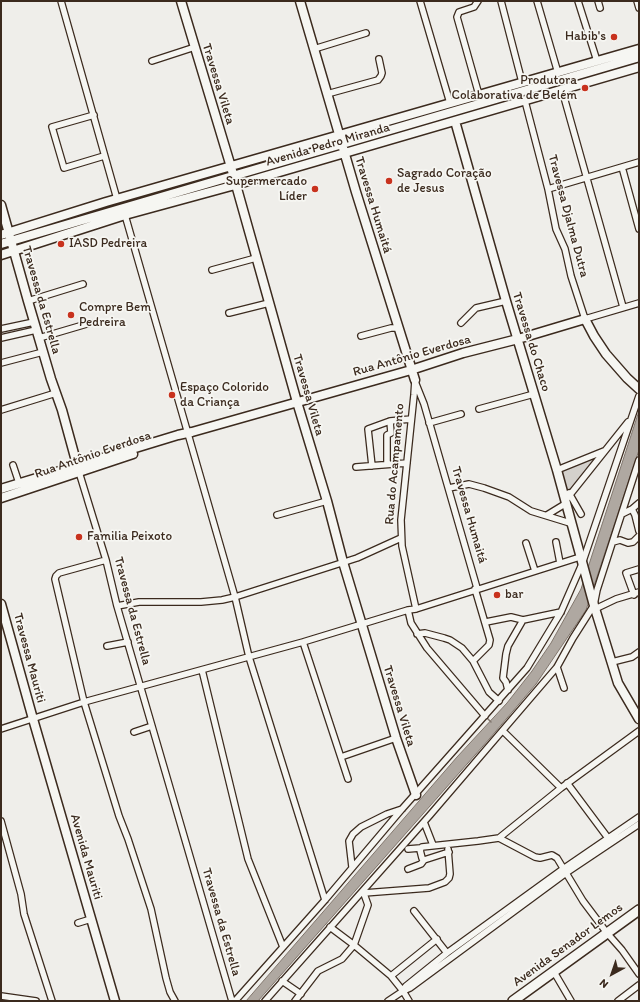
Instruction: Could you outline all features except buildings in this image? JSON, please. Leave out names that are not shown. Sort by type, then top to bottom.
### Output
[{"type":"main road","name":"Avenida Senador Lemos","points":[[513,1001],[639,910]]},
{"type":"street","points":[[61,1],[117,199]]},
{"type":"street","name":"Travessa Vileta","points":[[181,1],[231,167],[232,176],[327,501],[343,562],[396,738],[416,795]]},
{"type":"street","name":"Travessa Humaitá","points":[[300,1],[339,135],[411,370]]},
{"type":"street","points":[[420,1],[450,103]]},
{"type":"street","points":[[478,1],[474,7],[459,12],[457,17],[479,94]]},
{"type":"street","points":[[501,1],[522,82]]},
{"type":"street","points":[[536,1],[558,73]]},
{"type":"street","points":[[578,1],[597,61]]},
{"type":"street","points":[[598,1],[600,8]]},
{"type":"street","points":[[637,1],[639,8]]},
{"type":"street","points":[[314,49],[366,33]]},
{"type":"street","points":[[152,61],[195,47]]},
{"type":"street","name":"Avenida Pedro Miranda","points":[[5,234],[117,199],[639,49]]},
{"type":"street","name":"Avenida Pedro Miranda","points":[[1,244],[639,57]]},
{"type":"street","points":[[327,94],[378,80],[382,73],[379,59]]},
{"type":"street","name":"Avenida Pedro Miranda","points":[[1,255],[125,215],[235,185],[639,67]]},
{"type":"street","points":[[562,90],[624,307]]},
{"type":"street","name":"Travessa Djalma Dutra","points":[[526,101],[548,189],[556,229],[564,249],[585,319],[606,354],[639,389]]},
{"type":"street","points":[[94,116],[52,127],[64,168],[104,156]]},
{"type":"street","name":"Travessa do Chaco","points":[[455,121],[506,301],[557,470],[570,523],[594,605],[618,682],[639,719]]},
{"type":"street","points":[[548,189],[639,162]]},
{"type":"street","points":[[622,167],[639,229]]},
{"type":"street","name":"Travessa da Estrella","points":[[1,205],[5,234],[11,241],[36,330],[79,469],[106,560],[117,606],[233,1001]]},
{"type":"street","points":[[125,215],[189,433],[235,597],[249,657],[325,900]]},
{"type":"street","points":[[212,270],[256,258]]},
{"type":"street","points":[[28,301],[83,284]]},
{"type":"street","points":[[460,323],[476,308],[506,301]]},
{"type":"street","points":[[229,313],[269,303]]},
{"type":"street","name":"Rua Antônio Everdosa","points":[[1,498],[79,469],[189,433],[639,303]]},
{"type":"street","points":[[1,338],[36,330],[90,323]]},
{"type":"street","points":[[361,336],[391,328],[398,328]]},
{"type":"street","points":[[1,329],[36,330]]},
{"type":"street","points":[[1,363],[43,352]]},
{"type":"street","name":"Rua do Acampamento","points":[[411,370],[415,380],[401,510],[401,538],[416,609]]},
{"type":"street","name":"Travessa Humaitá","points":[[415,380],[424,404],[449,488],[490,638],[490,643],[473,661]]},
{"type":"street","points":[[1,410],[56,393]]},
{"type":"street","points":[[479,409],[534,394]]},
{"type":"street","points":[[233,1001],[325,900],[402,809],[527,668],[561,612],[582,563],[639,396]]},
{"type":"street","points":[[429,423],[461,414]]},
{"type":"street","points":[[372,466],[368,429],[390,421],[411,419]]},
{"type":"street","points":[[547,516],[565,502],[570,493],[630,419]]},
{"type":"street","points":[[387,464],[387,435],[392,433],[390,421]]},
{"type":"street","points":[[557,470],[606,450]]},
{"type":"street","points":[[265,1001],[363,892],[557,667],[594,605],[597,590],[639,460]]},
{"type":"street","points":[[356,467],[407,463]]},
{"type":"street","points":[[14,465],[19,483]]},
{"type":"street","name":"Rua Antônio Everdosa","points":[[1,489],[19,483],[79,469]]},
{"type":"street","points":[[449,488],[469,484],[484,488],[509,497],[531,510],[570,523]]},
{"type":"street","points":[[570,493],[582,514]]},
{"type":"street","points":[[277,514],[327,501]]},
{"type":"street","points":[[622,514],[632,509],[639,503]]},
{"type":"street","points":[[632,509],[639,531]]},
{"type":"street","points":[[613,542],[620,540],[628,543],[633,542],[639,536]]},
{"type":"street","points":[[117,606],[146,602],[201,602],[235,597],[357,558],[401,538]]},
{"type":"street","points":[[556,542],[560,563]]},
{"type":"street","points":[[633,542],[639,546]]},
{"type":"street","points":[[526,543],[535,571]]},
{"type":"street","points":[[106,560],[59,573],[55,577],[84,702],[119,816],[151,910],[170,992],[176,1001]]},
{"type":"street","points":[[1,729],[84,702],[303,642],[408,610],[416,609],[560,563],[582,563]]},
{"type":"street","points":[[594,605],[636,594],[626,573],[639,569]]},
{"type":"street","name":"Travessa Mauriti","points":[[1,606],[33,719]]},
{"type":"street","points":[[408,610],[411,623],[417,634],[438,662],[485,716]]},
{"type":"street","points":[[486,622],[511,617],[523,620],[561,612]]},
{"type":"street","points":[[508,690],[506,682],[503,678],[506,654],[508,646],[523,620]]},
{"type":"street","points":[[417,634],[425,633],[450,640],[463,649],[473,661],[489,692],[499,701]]},
{"type":"street","points":[[106,646],[128,642]]},
{"type":"street","points":[[303,642],[348,779]]},
{"type":"street","points":[[612,662],[632,657],[639,652]]},
{"type":"street","points":[[557,667],[564,688]]},
{"type":"street","points":[[202,670],[248,859],[283,947]]},
{"type":"street","name":"Avenida Mauriti","points":[[33,719],[115,1001]]},
{"type":"street","points":[[134,732],[152,726]]},
{"type":"street","points":[[503,731],[561,788]]},
{"type":"street","points":[[408,849],[499,838],[567,783],[639,731]]},
{"type":"street","points":[[341,757],[396,738]]},
{"type":"street","points":[[567,783],[608,838]]},
{"type":"street","points":[[352,867],[349,845],[351,838],[356,831],[379,818],[402,809]]},
{"type":"street","points":[[403,990],[410,988],[608,838],[639,817]]},
{"type":"street","points":[[379,818],[388,826]]},
{"type":"street","points":[[1,821],[21,894],[24,914],[52,1001]]},
{"type":"street","points":[[424,822],[433,845]]},
{"type":"street","points":[[388,1001],[447,953],[564,871],[639,824]]},
{"type":"street","points":[[499,838],[535,857],[540,858],[552,855],[557,858],[583,901],[639,974]]},
{"type":"street","points":[[363,892],[428,888],[445,882],[449,878],[450,874],[447,844]]},
{"type":"street","points":[[420,848],[422,858],[424,860]]},
{"type":"street","points":[[408,869],[421,864],[424,860],[449,852]]},
{"type":"street","points":[[295,1001],[318,970],[342,959],[354,945],[368,905],[363,892]]},
{"type":"street","points":[[414,911],[447,953]]},
{"type":"street","points":[[78,923],[91,919]]},
{"type":"street","points":[[330,927],[391,976],[403,990],[408,1001]]},
{"type":"street","points":[[391,976],[437,939]]},
{"type":"street","points":[[554,972],[571,1001]]},
{"type":"street","points":[[282,981],[300,994]]},
{"type":"street","points":[[618,1001],[639,985]]},
{"type":"street","points":[[1,996],[36,1001]]},
{"type":"shaded area","points":[[639,60],[639,65],[350,149],[348,144]]},
{"type":"shaded area","points":[[327,142],[329,146],[234,174],[233,169]]},
{"type":"shaded area","points":[[330,149],[331,155],[238,183],[236,177]]},
{"type":"shaded area","points":[[217,173],[218,178],[13,239],[11,233]]},
{"type":"shaded area","points":[[639,411],[639,450],[586,610],[536,684],[490,738],[258,1001],[246,1001],[457,757],[507,703],[532,671],[551,643],[581,589]]},
{"type":"shaded area","points":[[604,452],[566,498],[556,472]]},
{"type":"waterway","points":[[487,718],[491,722]]},
{"type":"place","name":"Habib's","points":[[614,37]]},
{"type":"place","name":"Produtora Colaborativa de Belém","points":[[585,88]]},
{"type":"place","name":"Sagrado Coração de Jesus","points":[[389,181]]},
{"type":"place","name":"Supermercado Líder","points":[[315,189]]},
{"type":"place","name":"IASD Pedreira","points":[[61,244]]},
{"type":"place","name":"Compre Bem Pedreira","points":[[71,315]]},
{"type":"place","name":"Espaço Colorido da Criança","points":[[172,395]]},
{"type":"place","name":"Familia Peixoto","points":[[79,537]]},
{"type":"place","name":"bar","points":[[497,595]]}]
